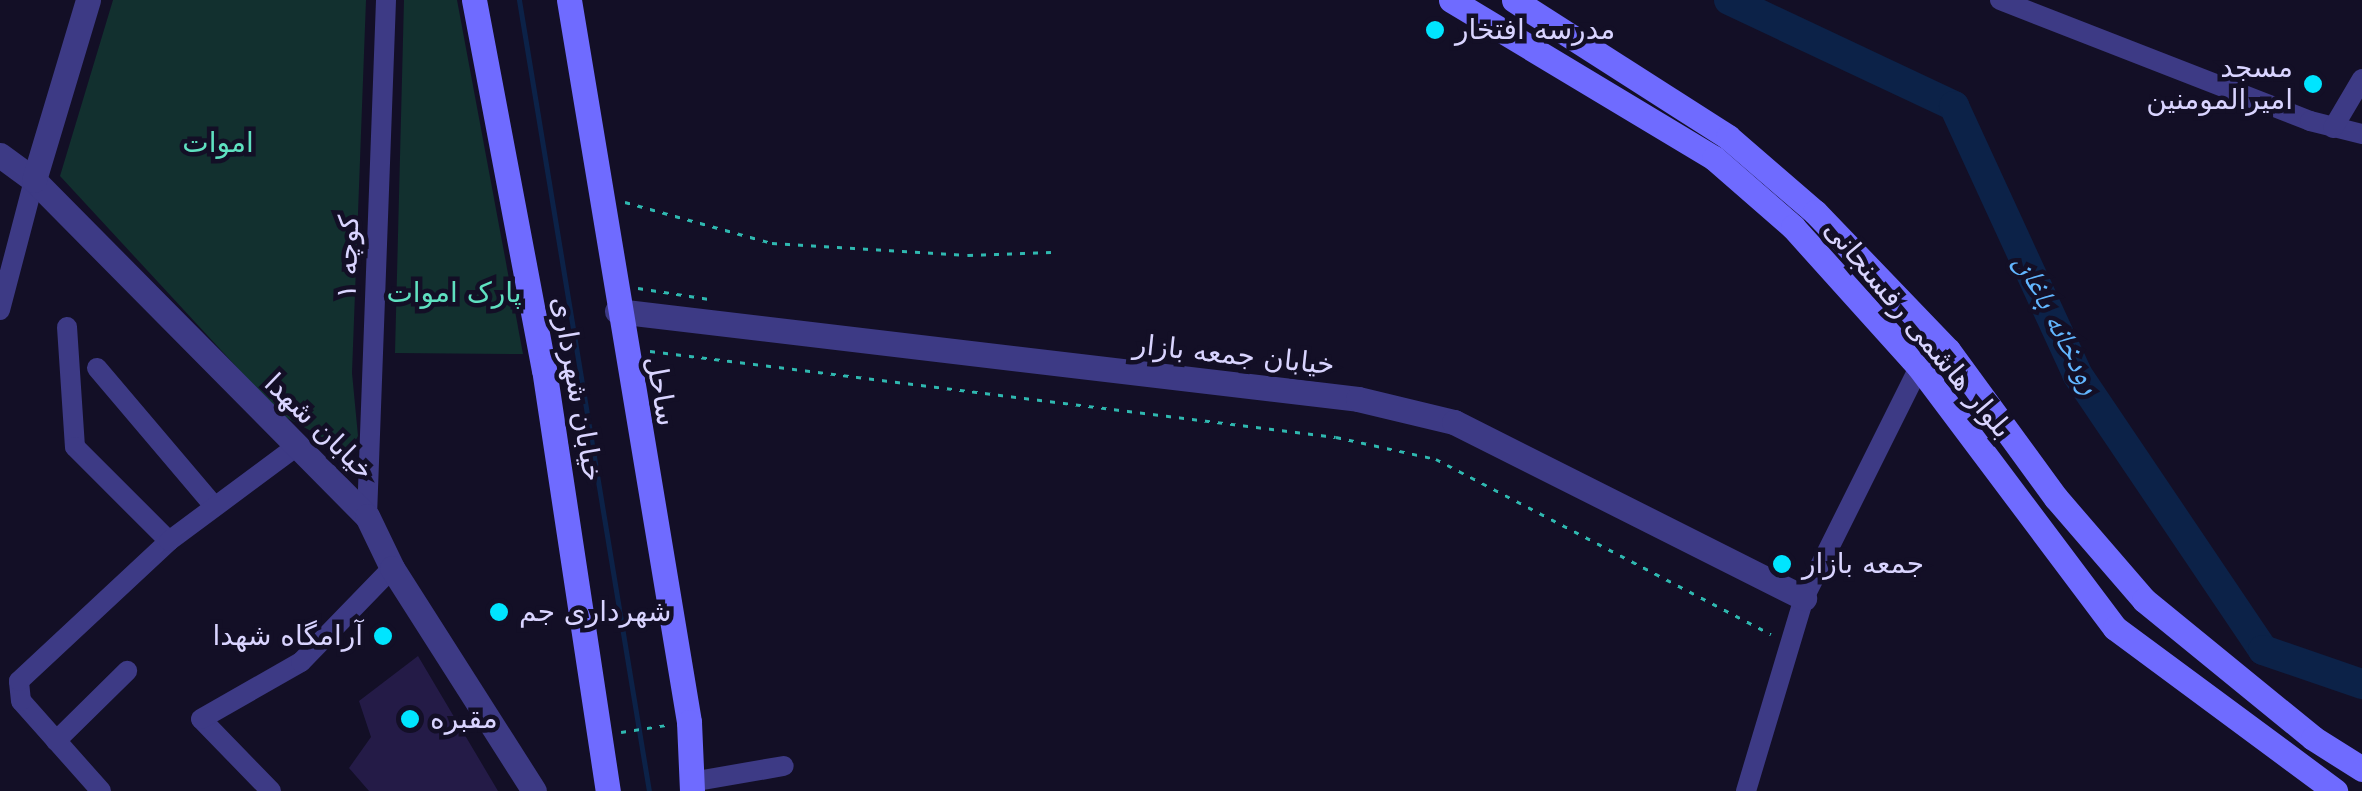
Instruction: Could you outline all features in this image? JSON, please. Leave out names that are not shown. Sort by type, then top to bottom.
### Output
[{"type":"main road","name":"خیابان شهرداری","points":[[474,0],[604,735],[608,791]]},
{"type":"main road","name":"ساحل","points":[[570,0],[617,311],[688,722],[692,786]]},
{"type":"main road","name":"بلوار هاشمی رفسنجانی","points":[[1452,0],[1721,147],[1919,367],[2116,628],[2335,791]]},
{"type":"main road","name":"بلوار هاشمی رفسنجانی","points":[[1514,0],[1816,212],[1948,350],[2056,498],[2144,600],[2314,738],[2362,769]]},
{"type":"street","points":[[0,310],[88,0]]},
{"type":"street","name":"کوچه ۱","points":[[367,516],[386,0]]},
{"type":"street","points":[[2000,0],[2333,128],[2362,134]]},
{"type":"street","points":[[2333,128],[2362,79]]},
{"type":"street","name":"خیابان شهدا","points":[[0,155],[34,180],[294,448],[367,516],[392,568],[534,791]]},
{"type":"street","name":"خیابان جمعه بازار","points":[[617,311],[1358,398],[1435,417],[1804,598]]},
{"type":"street","points":[[67,327],[75,448],[168,541]]},
{"type":"street","points":[[1746,791],[1804,598],[1919,367]]},
{"type":"street","points":[[97,368],[214,506]]},
{"type":"street","points":[[101,791],[21,701],[20,680],[168,541],[294,448]]},
{"type":"street","points":[[271,791],[201,719],[302,662],[392,568]]},
{"type":"street","points":[[56,741],[127,671]]},
{"type":"street","points":[[692,786],[784,766]]},
{"type":"path","points":[[600,195],[772,243],[968,255],[1051,252]]},
{"type":"path","points":[[624,348],[1336,437],[1436,458],[1731,609],[1790,646]]},
{"type":"path","points":[[604,735],[688,722]]},
{"type":"green space","name":"اموات","points":[[113,0],[366,0],[352,373],[358,436],[349,452],[280,414],[60,176]]},
{"type":"green space","name":"پارک اموات","points":[[404,0],[457,0],[523,354],[395,353]]},
{"type":"building","name":"مقبره","points":[[418,656],[498,791],[369,791],[349,768],[371,737],[359,701]]},
{"type":"waterway","points":[[519,0],[649,791]]},
{"type":"waterway","name":"رودخانه باغان","points":[[1729,0],[1954,106],[2077,374],[2263,650],[2362,684]]},
{"type":"place","name":"مدرسه افتخار","points":[[1435,30]]},
{"type":"place","name":"مسجد امیرالمومنین","points":[[2313,84]]},
{"type":"place","name":"جمعه بازار","points":[[1782,564]]},
{"type":"place","name":"شهرداری جم","points":[[499,612]]},
{"type":"place","name":"آرامگاه شهدا","points":[[383,636]]},
{"type":"place","name":"مقبره","points":[[410,719]]}]
